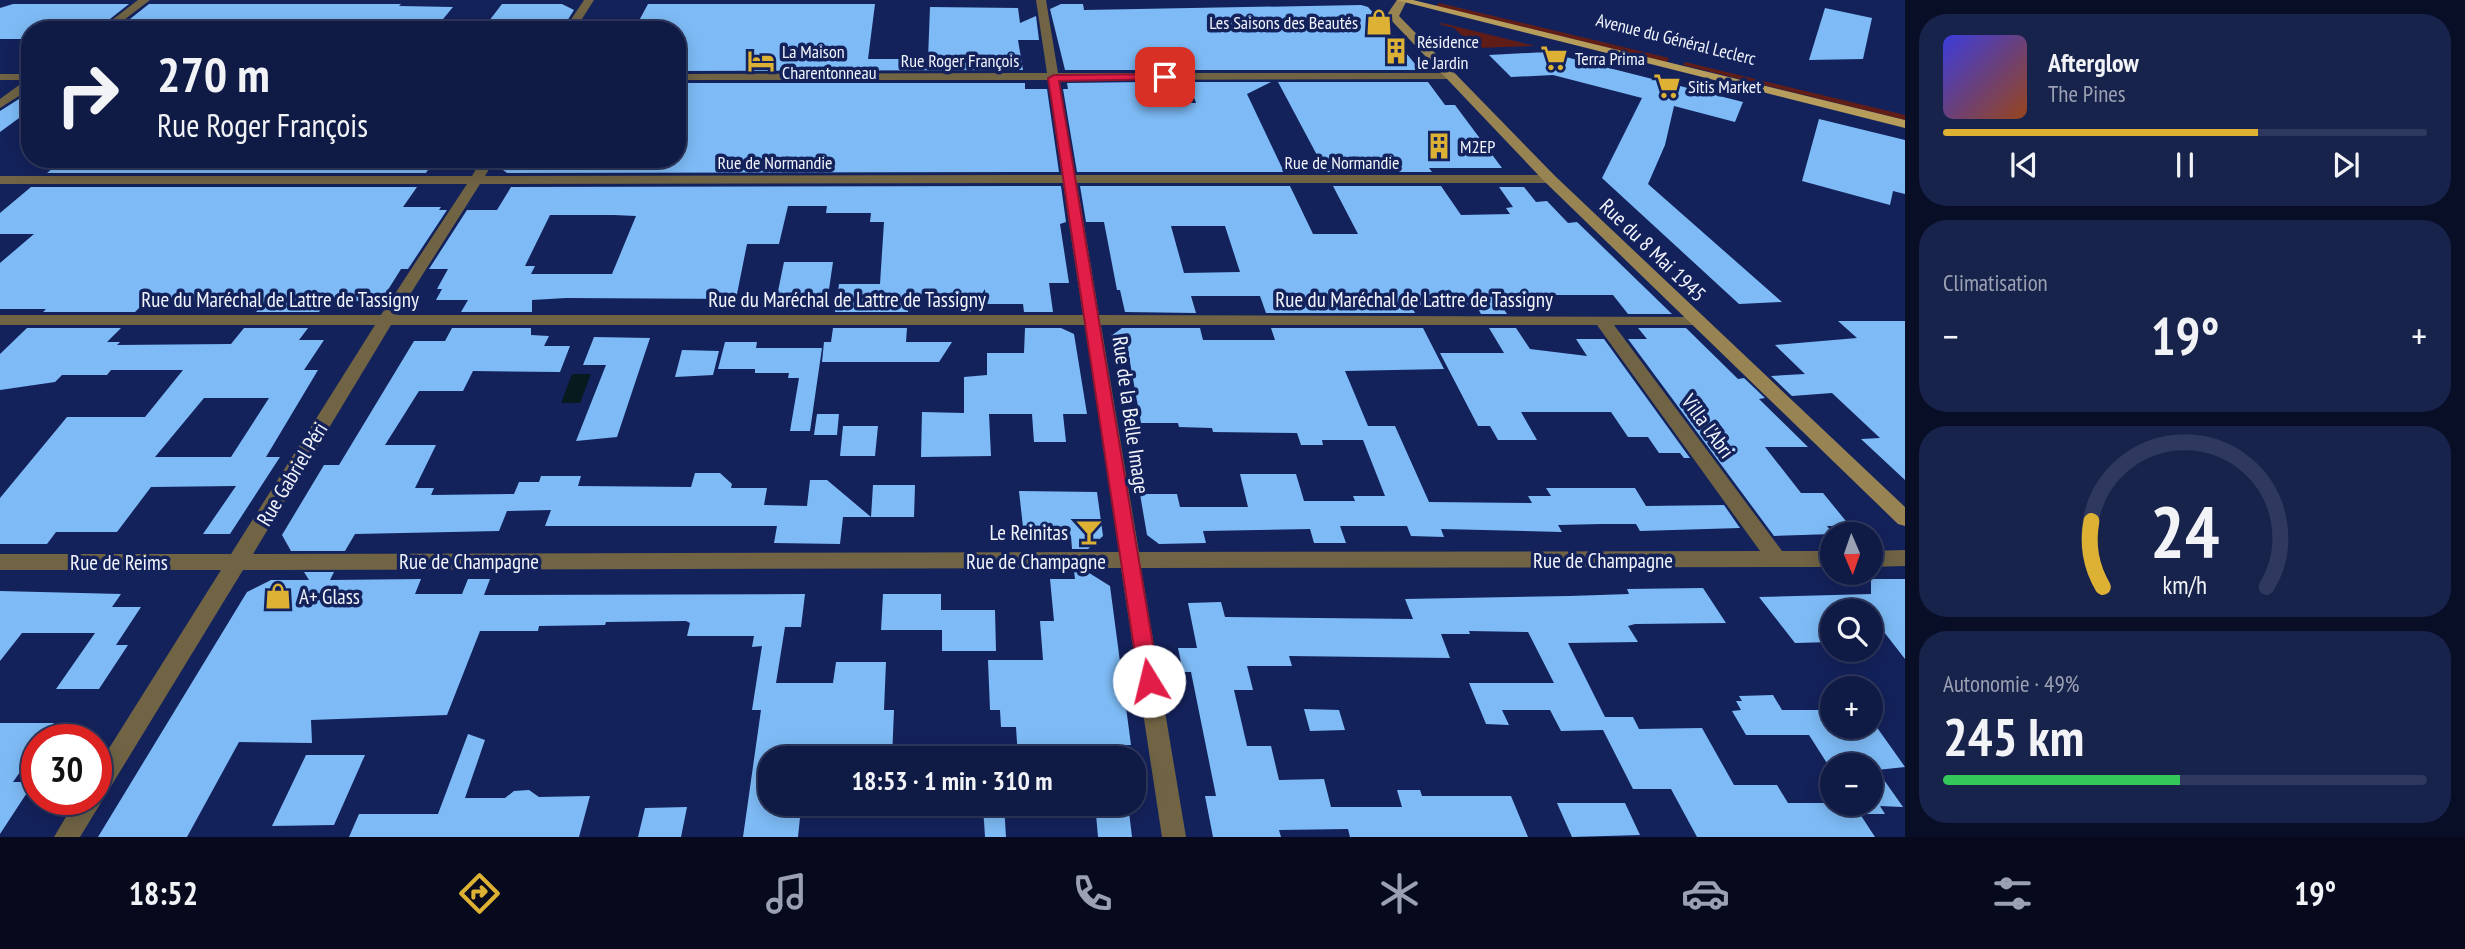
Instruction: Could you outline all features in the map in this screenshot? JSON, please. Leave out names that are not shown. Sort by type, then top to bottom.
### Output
[{"type":"main road","name":"Avenue du Général Leclerc","points":[[1401,0],[1905,124]]},
{"type":"main road","name":"Avenue du Général Leclerc","points":[[1439,0],[1905,112]]},
{"type":"street","points":[[116,21],[145,0]]},
{"type":"street","points":[[575,21],[589,0]]},
{"type":"street","name":"Rue de la Belle Image","points":[[1041,0],[1094,320],[1174,837]]},
{"type":"street","name":"Rue du 8 Mai 1945","points":[[1401,0],[1393,13],[1394,17],[1550,179],[1694,320],[1905,519]]},
{"type":"street","name":"Rue Roger François","points":[[686,77],[1452,76]]},
{"type":"street","points":[[0,77],[21,77]]},
{"type":"street","points":[[0,104],[21,89]]},
{"type":"street","name":"Rue Gabriel Péri","points":[[112,765],[386,320],[484,168]]},
{"type":"street","name":"Rue de Normandie","points":[[0,180],[1550,179]]},
{"type":"street","name":"Rue du Maréchal de Lattre de Tassigny","points":[[0,320],[1694,320]]},
{"type":"street","name":"Villa l'Abri","points":[[1602,320],[1777,559]]},
{"type":"street","points":[[1883,559],[1905,558]]},
{"type":"street","name":"Rue de Champagne","points":[[239,562],[1820,559]]},
{"type":"street","name":"Rue de Reims","points":[[0,562],[239,562]]},
{"type":"street","points":[[66,837],[80,815]]},
{"type":"shaded area","points":[[1439,3],[1669,58],[1667,62],[1436,6]]},
{"type":"shaded area","points":[[1439,24],[1535,46],[1475,48],[1454,28]]},
{"type":"shaded area","points":[[1685,62],[1905,115],[1905,120],[1683,65]]},
{"type":"shaded area","points":[[572,374],[591,374],[580,403],[561,403]]},
{"type":"building","points":[[13,4],[129,4],[107,21],[21,21],[21,39],[0,39],[0,8]]},
{"type":"building","points":[[149,4],[401,4],[399,6],[453,7],[441,21],[127,21]]},
{"type":"building","points":[[502,4],[562,4],[574,10],[567,21],[489,21]]},
{"type":"building","points":[[648,4],[875,4],[868,59],[928,59],[930,7],[1018,8],[1020,23],[1036,16],[1039,40],[1018,40],[1023,70],[686,71],[686,21],[639,21]]},
{"type":"building","points":[[1061,4],[1083,4],[1084,10],[1361,5],[1368,7],[1420,70],[1185,70],[1182,62],[1137,63],[1139,70],[1065,70],[1050,9]]},
{"type":"building","points":[[1825,8],[1872,18],[1863,59],[1809,60]]},
{"type":"building","points":[[1546,52],[1743,102],[1735,122],[1674,106],[1665,145],[1648,184],[1782,302],[1739,304],[1602,178],[1642,98],[1553,75],[1511,77],[1489,55]]},
{"type":"building","points":[[1143,82],[1148,103],[1196,103],[1189,82],[1271,82],[1247,94],[1284,172],[1077,172],[1063,89],[1068,89],[1067,83]]},
{"type":"building","points":[[1278,82],[1428,82],[1445,105],[1455,105],[1502,168],[1429,168],[1432,172],[1326,172]]},
{"type":"building","points":[[686,83],[1025,83],[1025,89],[1047,89],[1059,172],[507,173],[500,168],[686,168]]},
{"type":"building","points":[[21,98],[21,117],[0,132],[0,111]]},
{"type":"building","points":[[1819,119],[1905,140],[1905,194],[1893,191],[1890,205],[1802,181]]},
{"type":"building","points":[[53,168],[429,168],[426,173],[47,173]]},
{"type":"building","points":[[1061,186],[1066,222],[1060,224],[1069,283],[1049,283],[1053,312],[1024,312],[1023,304],[986,304],[985,289],[970,312],[962,312],[962,295],[909,295],[908,312],[835,312],[839,284],[880,284],[884,222],[870,222],[871,213],[826,213],[827,206],[788,206],[779,244],[747,244],[736,299],[532,300],[532,312],[461,312],[468,300],[436,300],[442,289],[437,289],[448,269],[429,269],[467,210],[497,210],[511,187]],"holes":[[[550,215],[636,216],[612,274],[531,274],[535,266],[525,266]]]},
{"type":"building","points":[[1080,186],[1290,186],[1313,234],[1358,234],[1333,186],[1441,186],[1461,215],[1510,214],[1506,208],[1513,207],[1499,187],[1524,187],[1536,202],[1547,201],[1568,223],[1577,222],[1672,314],[1628,314],[1613,295],[1533,295],[1542,309],[1503,308],[1507,314],[1481,314],[1476,305],[1411,305],[1415,313],[1266,313],[1260,296],[1191,296],[1196,313],[1125,312],[1120,290],[1117,290],[1104,222],[1086,222]],"holes":[[[1171,226],[1225,226],[1240,272],[1184,273]]]},
{"type":"building","points":[[31,187],[417,187],[403,207],[441,207],[439,210],[447,210],[408,269],[401,269],[381,301],[327,301],[319,312],[256,312],[264,303],[252,303],[255,300],[146,301],[135,312],[0,309],[0,263],[34,234],[0,234],[0,213]]},
{"type":"building","points":[[784,262],[833,262],[828,296],[777,296]]},
{"type":"building","points":[[1838,321],[1905,321],[1905,480],[1861,439],[1880,438],[1832,393],[1792,396],[1771,376],[1805,374],[1775,345],[1857,338]]},
{"type":"building","points":[[27,328],[121,328],[107,342],[120,342],[117,345],[231,344],[244,328],[308,328],[299,340],[324,340],[304,370],[318,370],[266,457],[280,457],[230,534],[203,534],[236,486],[151,487],[117,532],[56,532],[47,544],[0,544],[0,498],[67,417],[145,417],[183,370],[111,370],[107,375],[62,375],[55,382],[0,390],[0,354]],"holes":[[[204,398],[269,398],[231,457],[155,457]]]},
{"type":"building","points":[[452,328],[531,328],[531,335],[549,336],[544,346],[570,346],[560,372],[473,371],[463,391],[419,391],[385,445],[436,445],[415,488],[434,488],[431,495],[514,494],[519,482],[539,482],[541,476],[581,476],[578,486],[691,487],[695,473],[720,473],[732,484],[731,488],[767,488],[764,505],[807,506],[810,480],[827,480],[871,517],[843,517],[840,544],[774,543],[777,526],[545,526],[551,510],[507,511],[499,531],[355,534],[345,551],[291,551],[282,535],[324,465],[339,465],[414,341],[445,341]]},
{"type":"building","points":[[833,328],[907,328],[906,342],[952,342],[939,362],[822,362],[824,342],[831,342]]},
{"type":"building","points":[[1025,328],[1061,328],[1074,334],[1087,414],[1063,414],[1066,442],[1034,442],[1032,414],[989,414],[991,456],[921,457],[922,412],[964,413],[964,377],[987,375],[987,353],[1024,353]]},
{"type":"building","points":[[1122,328],[1200,328],[1203,340],[1275,340],[1271,328],[1423,328],[1444,369],[1345,371],[1368,426],[1395,426],[1429,502],[1532,503],[1528,496],[1551,496],[1546,488],[1635,488],[1646,506],[1724,505],[1740,528],[1640,531],[1636,524],[1601,524],[1558,525],[1562,532],[1441,529],[1444,537],[1411,536],[1407,526],[1340,526],[1346,543],[1314,543],[1310,529],[1203,531],[1206,543],[1159,544],[1147,535],[1140,494],[1177,494],[1180,507],[1248,507],[1240,474],[1296,474],[1304,501],[1355,501],[1353,496],[1385,496],[1363,440],[1322,440],[1323,445],[1301,445],[1297,433],[1213,432],[1212,428],[1179,427],[1178,423],[1141,423],[1128,351],[1114,351],[1111,336]]},
{"type":"building","points":[[1489,328],[1516,328],[1530,349],[1587,356],[1576,339],[1604,339],[1690,458],[1684,458],[1680,453],[1659,453],[1648,437],[1628,437],[1611,412],[1521,412],[1537,440],[1498,440],[1490,426],[1478,426],[1440,353],[1504,353]]},
{"type":"building","points":[[1638,328],[1686,328],[1738,379],[1744,378],[1765,398],[1759,399],[1808,447],[1765,447],[1801,493],[1823,493],[1847,522],[1820,522],[1820,534],[1774,536],[1628,339],[1647,339]]},
{"type":"building","points":[[594,337],[650,338],[617,437],[576,441],[606,365],[583,365]]},
{"type":"building","points":[[725,342],[757,342],[756,348],[822,348],[810,431],[790,431],[799,378],[788,378],[789,373],[755,373],[755,369],[718,369]]},
{"type":"building","points":[[682,350],[719,351],[713,375],[675,377]]},
{"type":"building","points":[[817,414],[839,414],[837,435],[814,435]]},
{"type":"building","points":[[843,426],[878,426],[875,456],[840,456]]},
{"type":"building","points":[[873,485],[915,485],[914,517],[871,517]]},
{"type":"building","points":[[1019,491],[1097,492],[1103,536],[1088,549],[1072,549],[1071,536],[1024,536]]},
{"type":"building","points":[[1074,571],[1086,571],[1110,586],[1131,745],[1017,746],[1016,727],[1001,727],[1000,710],[990,710],[988,660],[1043,660],[1040,621],[1054,621],[1050,579],[1075,579]]},
{"type":"building","points":[[304,572],[334,572],[330,580],[421,579],[415,594],[462,594],[468,579],[490,579],[484,595],[805,594],[801,627],[785,627],[776,683],[833,683],[836,662],[886,662],[884,710],[894,710],[892,746],[758,746],[758,816],[800,816],[798,837],[743,837],[761,710],[752,710],[762,646],[752,647],[754,636],[687,636],[690,623],[686,621],[606,622],[605,625],[539,626],[538,631],[480,631],[447,715],[311,720],[312,743],[239,742],[187,837],[98,837],[247,592],[271,580],[309,580]]},
{"type":"building","points":[[1883,579],[1905,579],[1905,659],[1883,632],[1883,599],[1820,599],[1820,642],[1795,643],[1759,597],[1871,594],[1871,585],[1883,585]]},
{"type":"building","points":[[1703,588],[1726,623],[1635,624],[1628,626],[1638,642],[1568,643],[1605,717],[1633,717],[1639,729],[1702,728],[1734,785],[1777,785],[1788,803],[1820,803],[1820,816],[1861,816],[1875,837],[1697,837],[1671,789],[1633,789],[1603,730],[1561,731],[1550,710],[1502,710],[1509,725],[1486,724],[1469,683],[1554,683],[1528,632],[1469,631],[1470,634],[1441,634],[1450,658],[1289,656],[1292,666],[1247,666],[1253,690],[1234,690],[1247,746],[1271,746],[1279,780],[1324,779],[1331,807],[1402,807],[1397,790],[1420,790],[1422,796],[1511,796],[1528,837],[1350,837],[1348,829],[1279,830],[1281,837],[1213,837],[1205,796],[1216,796],[1191,672],[1183,672],[1178,648],[1197,648],[1188,603],[1221,602],[1225,617],[1413,619],[1405,599],[1629,594],[1627,589]]},
{"type":"building","points":[[0,591],[121,594],[112,607],[141,607],[116,645],[128,645],[99,689],[56,689],[95,633],[22,633],[0,661]]},
{"type":"building","points":[[883,594],[941,594],[941,610],[995,610],[996,651],[942,651],[942,630],[881,630]]},
{"type":"building","points":[[1773,695],[1782,710],[1820,710],[1820,739],[1883,739],[1883,736],[1905,767],[1883,769],[1883,753],[1820,753],[1809,735],[1746,735],[1732,711],[1741,710],[1736,701],[1742,701],[1739,696]]},
{"type":"building","points":[[1304,709],[1339,710],[1345,730],[1310,731]]},
{"type":"building","points":[[0,723],[54,723],[21,724],[21,771],[13,782],[21,782],[21,802],[0,834]]},
{"type":"building","points":[[468,734],[485,740],[465,798],[505,798],[514,791],[529,790],[539,797],[590,796],[579,837],[349,837],[359,814],[438,814]]},
{"type":"building","points":[[306,755],[365,755],[334,825],[272,826]]},
{"type":"building","points":[[1883,779],[1903,807],[1883,806]]},
{"type":"building","points":[[1557,803],[1625,803],[1640,835],[1572,837]]},
{"type":"building","points":[[687,807],[681,837],[638,837],[645,808]]},
{"type":"building","points":[[984,816],[1005,816],[1006,837],[985,837]]},
{"type":"building","points":[[1096,816],[1130,816],[1132,837],[1098,837]]},
{"type":"place","name":"Les Saisons des Beautés","points":[[1379,22]]},
{"type":"place","name":"Résidence le Jardin","points":[[1396,51]]},
{"type":"place","name":"Terra Prima","points":[[1554,58]]},
{"type":"place","name":"La Maison Charentonneau","points":[[761,61]]},
{"type":"place","name":"Sitis Market","points":[[1667,86]]},
{"type":"place","name":"M2EP","points":[[1439,146]]},
{"type":"place","name":"Le Reinitas","points":[[1089,532]]},
{"type":"place","name":"A+ Glass","points":[[278,596]]},
{"type":"route","points":[[1149,681],[1054,78],[1165,77]]}]
